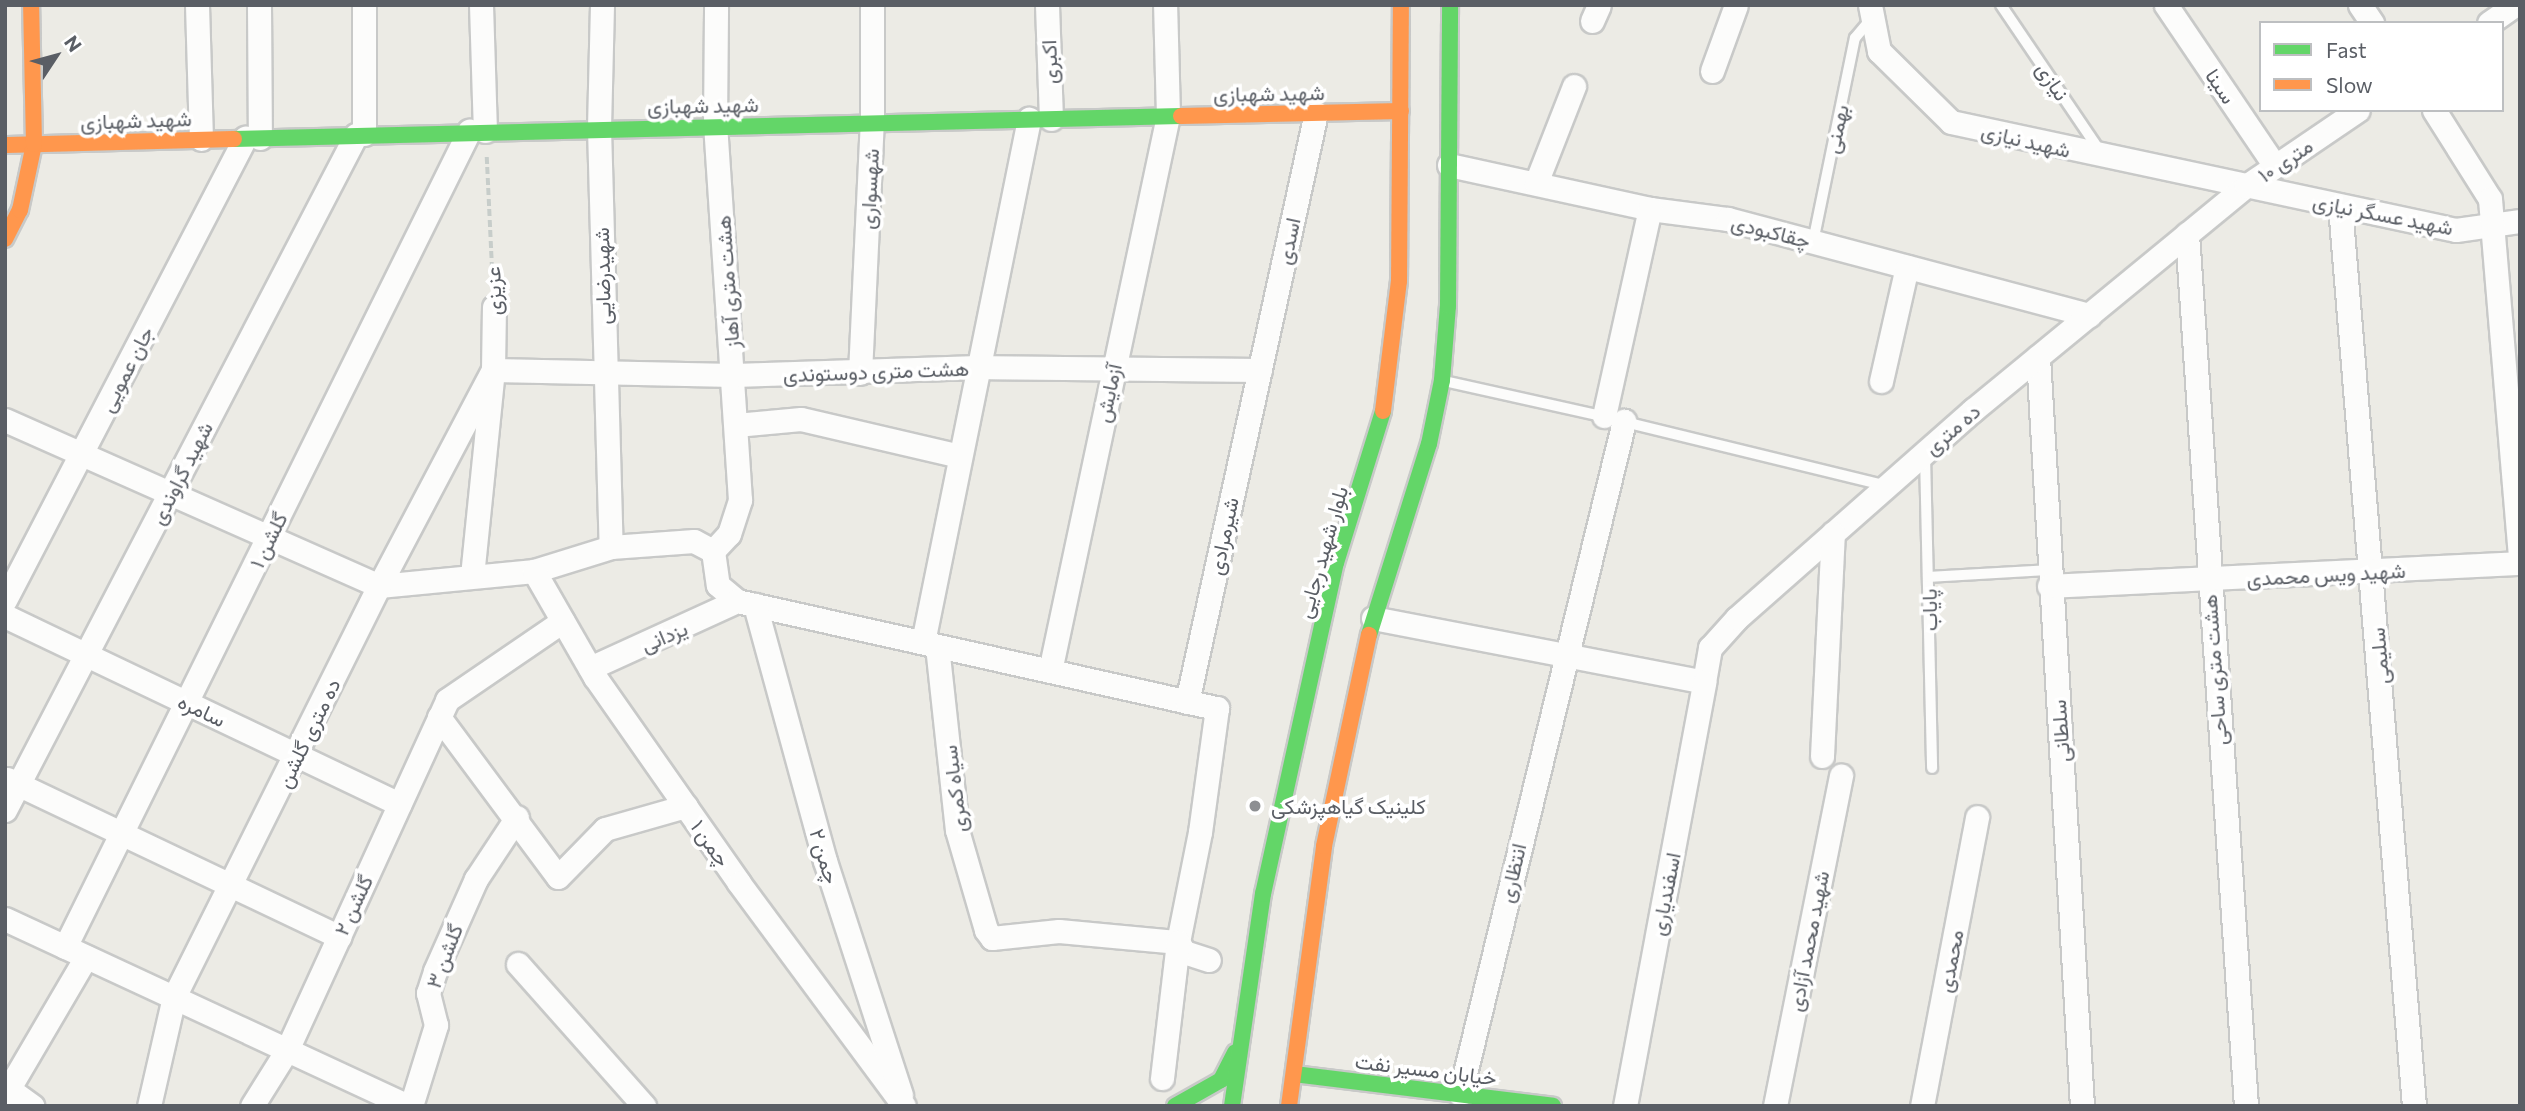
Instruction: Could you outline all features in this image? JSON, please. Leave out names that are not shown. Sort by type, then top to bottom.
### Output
[{"type":"main road","points":[[5,239],[20,210],[34,144],[31,5]]},
{"type":"main road","name":"بلوار شهید رجایی","points":[[1232,1106],[1263,894],[1327,603],[1386,434],[1399,281],[1401,5]]},
{"type":"main road","points":[[1289,1106],[1324,846],[1373,618],[1442,380],[1448,306],[1450,5]]},
{"type":"main road","name":"شهید شهبازی","points":[[5,145],[599,128],[1401,111]]},
{"type":"main road","points":[[1175,1106],[1221,1080],[1246,1021]]},
{"type":"main road","name":"خیابان مسیر نفت","points":[[1294,1074],[1553,1106]]},
{"type":"street","points":[[197,5],[201,139]]},
{"type":"street","points":[[252,138],[259,5]]},
{"type":"street","points":[[360,134],[364,5]]},
{"type":"street","points":[[477,131],[481,5]]},
{"type":"street","name":"شهیدرضایی","points":[[602,5],[599,128],[611,547]]},
{"type":"street","name":"هشت متری آهاز","points":[[713,551],[729,534],[740,500],[734,375],[715,126],[716,5]]},
{"type":"street","name":"شهسواری","points":[[860,373],[872,122],[872,5]]},
{"type":"street","name":"اکبری","points":[[978,367],[1040,119],[1047,5]]},
{"type":"street","points":[[1165,5],[1168,116]]},
{"type":"street","points":[[1712,71],[1736,5]]},
{"type":"street","name":"سینا","points":[[2166,5],[2275,166]]},
{"type":"street","points":[[2360,5],[2371,21]]},
{"type":"street","points":[[2492,21],[2515,5]]},
{"type":"street","name":"شهید نیازی","points":[[1870,13],[1879,51],[1951,122],[2246,186]]},
{"type":"street","points":[[1536,183],[1574,86]]},
{"type":"street","name":"۱۰ متری","points":[[2246,186],[2355,112]]},
{"type":"street","points":[[2435,112],[2490,199],[2520,555]]},
{"type":"street","name":"اسدی","points":[[1260,370],[1316,113]]},
{"type":"street","name":"آزمایش","points":[[1050,671],[1168,116]]},
{"type":"street","name":"گلشن ۱","points":[[65,947],[269,537],[477,131]]},
{"type":"street","name":"شهید گراوندی","points":[[5,810],[12,781],[86,655],[360,134]]},
{"type":"street","name":"جان عمویی","points":[[5,600],[252,138]]},
{"type":"street","name":"چقاکبودی","points":[[1449,165],[1650,209],[1728,219],[2089,315]]},
{"type":"street","name":"شهید عسگر نیازی","points":[[2246,186],[2456,230],[2494,228],[2520,221]]},
{"type":"street","name":"ده متری","points":[[1695,680],[1710,648],[1833,533],[2038,357],[2246,186]]},
{"type":"street","name":"سلیمی","points":[[2340,206],[2414,1106]]},
{"type":"street","name":"انتظاری","points":[[1460,1094],[1565,652],[1614,419],[1650,209]]},
{"type":"street","name":"هشت متری ساحی","points":[[2187,234],[2207,580],[2246,1106]]},
{"type":"street","points":[[1881,380],[1907,267]]},
{"type":"street","name":"عزیزی","points":[[472,576],[493,370],[494,307]]},
{"type":"street","name":"سلطانی","points":[[2038,357],[2050,578],[2071,871],[2082,1106]]},
{"type":"street","name":"هشت متری دوستوندی","points":[[493,370],[604,375],[734,375],[860,373],[978,367],[1113,372],[1260,370]]},
{"type":"street","name":"سیاه کمری","points":[[978,367],[960,456],[930,644],[957,830],[986,930],[992,938],[1059,931],[1178,942]]},
{"type":"street","name":"ده متری گلشن","points":[[149,1106],[174,998],[379,586],[493,370]]},
{"type":"street","name":"شیرمرادی","points":[[1187,702],[1260,370]]},
{"type":"street","points":[[736,425],[801,419],[960,456]]},
{"type":"street","points":[[5,420],[379,586],[534,571],[611,547],[694,541],[713,551],[718,585],[746,603],[1217,708],[1200,832],[1178,942],[1162,1078]]},
{"type":"street","points":[[1822,756],[1833,533]]},
{"type":"street","name":"شهید ویس محمدی","points":[[2050,578],[2207,580],[2520,563]]},
{"type":"street","name":"چمن ۱","points":[[534,571],[590,667],[686,806],[903,1105]]},
{"type":"street","name":"یزدانی","points":[[590,667],[746,603]]},
{"type":"street","name":"چمن ۲","points":[[746,603],[825,861],[895,1068],[903,1105]]},
{"type":"street","name":"سامره","points":[[5,616],[399,804]]},
{"type":"street","points":[[1373,618],[1565,652],[1695,680]]},
{"type":"street","points":[[563,621],[443,708],[558,877],[605,829],[686,806]]},
{"type":"street","name":"اسفندیاری","points":[[1625,1106],[1695,680]]},
{"type":"street","name":"گلشن ۲","points":[[252,1106],[287,1050],[443,708]]},
{"type":"street","name":"شهید محمد آزادی","points":[[1775,1106],[1841,776]]},
{"type":"street","points":[[12,781],[339,937]]},
{"type":"street","name":"گلشن ۳","points":[[409,1106],[436,1025],[428,993],[435,971],[476,879],[517,817]]},
{"type":"street","name":"محمدی","points":[[1922,1106],[1977,817]]},
{"type":"street","points":[[5,919],[409,1106]]},
{"type":"street","points":[[1178,942],[1184,952],[1209,960]]},
{"type":"street","points":[[32,1106],[7,1092],[86,957]]},
{"type":"street","points":[[518,964],[644,1106]]},
{"type":"lane","name":"نیازی","points":[[2001,5],[2105,157]]},
{"type":"lane","name":"بهمنی","points":[[1813,242],[1855,38],[1870,13]]},
{"type":"lane","points":[[1442,380],[1887,486]]},
{"type":"lane","name":"پایاب","points":[[1925,453],[1932,768]]},
{"type":"lane","points":[[1928,577],[2050,578]]},
{"type":"path","name":"عزیزی","points":[[477,131],[494,307]]},
{"type":"traffic: fast","points":[[1369,635],[1429,444],[1442,380],[1448,306],[1450,5]]},
{"type":"traffic: fast","points":[[234,139],[1181,116]]},
{"type":"traffic: fast","points":[[1232,1106],[1263,894],[1336,563],[1383,411]]},
{"type":"traffic: fast","points":[[1175,1106],[1221,1080],[1235,1052]]},
{"type":"traffic: fast","points":[[1294,1074],[1553,1106]]},
{"type":"traffic: slow","points":[[5,239],[20,210],[34,144],[31,5]]},
{"type":"traffic: slow","points":[[1383,411],[1399,281],[1401,5]]},
{"type":"traffic: slow","points":[[1181,116],[1401,111]]},
{"type":"traffic: slow","points":[[5,145],[234,139]]},
{"type":"traffic: slow","points":[[1289,1106],[1324,846],[1369,635]]},
{"type":"place","name":"کلینیک گیاهپزشکی","points":[[1255,806]]}]
